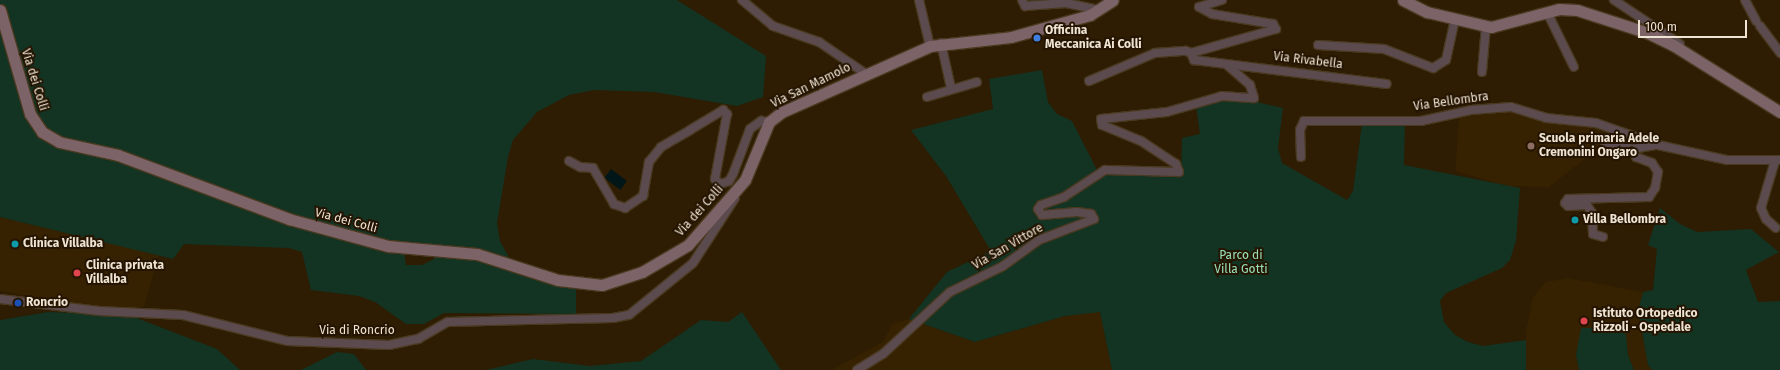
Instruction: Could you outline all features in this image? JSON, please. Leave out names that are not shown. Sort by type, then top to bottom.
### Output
[{"type":"main road","points":[[1406,1],[1427,12],[1486,26],[1547,12],[1577,10],[1648,33],[1780,112]]},
{"type":"main road","name":"Via San Mamolo","points":[[745,180],[769,122],[787,110],[930,46],[941,43],[1012,37],[1071,22],[1105,4]]},
{"type":"main road","name":"Via dei Colli","points":[[0,10],[30,114],[50,138],[118,155],[289,219],[388,246],[477,254],[558,280],[602,285],[670,258],[695,238],[745,180]]},
{"type":"street","name":"Via San Mamolo","points":[[742,0],[773,26],[819,42],[866,74]]},
{"type":"street","points":[[919,0],[930,46]]},
{"type":"street","name":"Via San Mamolo","points":[[1022,0],[1025,6],[1066,3],[1105,4]]},
{"type":"street","points":[[1191,53],[1276,29],[1273,24],[1212,14],[1199,7],[1222,0]]},
{"type":"street","points":[[1614,0],[1680,44],[1696,62]]},
{"type":"street","points":[[1744,0],[1758,24],[1780,53]]},
{"type":"street","points":[[1547,12],[1574,66]]},
{"type":"street","name":"Via Rivabella","points":[[1318,45],[1384,49],[1433,68],[1446,60],[1455,19]]},
{"type":"street","points":[[1482,72],[1486,26]]},
{"type":"street","points":[[941,43],[951,88]]},
{"type":"street","points":[[1089,81],[1155,53],[1186,50],[1191,53],[1194,60],[1227,65]]},
{"type":"street","name":"Via Rivabella","points":[[1227,65],[1387,84]]},
{"type":"street","name":"Via San Vittore","points":[[857,370],[883,354],[950,292],[1003,266],[1039,240],[1094,219],[1091,214],[1077,212],[1042,215],[1038,209],[1041,205],[1064,197],[1105,170],[1179,172],[1176,164],[1141,141],[1102,125],[1101,119],[1167,112],[1222,96],[1254,98],[1250,85],[1227,65]]},
{"type":"street","points":[[927,97],[951,88],[977,82]]},
{"type":"street","name":"Via Bellombra","points":[[1301,157],[1302,122],[1421,121],[1471,110],[1511,107],[1546,118],[1596,123],[1658,145],[1727,160],[1777,160]]},
{"type":"street","name":"Via San Mamolo","points":[[569,161],[580,167],[593,168],[614,204],[625,208],[643,196],[653,157],[661,147],[684,133],[723,110],[727,114],[715,179],[720,184],[729,181],[733,174],[750,129],[762,121],[769,122]]},
{"type":"street","name":"Via Bellombra","points":[[1605,142],[1633,149],[1658,145]]},
{"type":"street","name":"Via Bellombra","points":[[1603,237],[1593,234],[1592,213],[1586,205],[1568,206],[1566,203],[1568,199],[1649,197],[1655,188],[1658,172],[1652,163],[1636,157],[1633,149]]},
{"type":"street","points":[[1776,228],[1766,220],[1761,208],[1777,160]]},
{"type":"street","name":"Via di Roncrio","points":[[0,299],[99,311],[183,315],[286,341],[389,345],[418,339],[448,322],[613,318],[629,315],[693,263],[745,180]]},
{"type":"shaded area","name":"Scuola primaria Adele Cremonini Ongaro","points":[[1509,110],[1598,127],[1611,133],[1603,151],[1585,159],[1549,187],[1507,186],[1455,171],[1459,117]]},
{"type":"shaded area","points":[[611,169],[627,181],[620,190],[604,178]]},
{"type":"shaded area","name":"Clinica privata Villalba","points":[[0,217],[159,255],[144,307],[96,307],[0,291]]},
{"type":"shaded area","name":"Istituto Ortopedico Rizzoli - Ospedale","points":[[1568,278],[1643,292],[1638,311],[1652,370],[1526,370],[1526,331],[1533,297],[1546,282]]},
{"type":"shaded area","points":[[1100,311],[1112,370],[831,370],[883,342],[892,324],[909,319],[975,342],[1065,316]]},
{"type":"green space","points":[[0,0],[677,0],[766,56],[763,97],[737,106],[654,92],[594,90],[569,95],[537,112],[513,140],[508,157],[497,223],[500,241],[512,263],[576,283],[576,314],[444,313],[424,324],[406,324],[375,302],[359,296],[311,290],[302,252],[289,248],[184,244],[173,259],[0,217]],"holes":[[[404,251],[435,254],[434,259],[422,265],[406,265]]]},
{"type":"green space","name":"Parco di Villa Gotti","points":[[1042,70],[1048,102],[1057,114],[1072,121],[1097,170],[1147,167],[1181,173],[1182,138],[1200,134],[1196,106],[1234,97],[1283,108],[1278,148],[1282,163],[1347,200],[1353,191],[1363,116],[1405,119],[1404,165],[1520,188],[1516,241],[1510,260],[1502,268],[1446,293],[1440,301],[1444,322],[1455,335],[1468,342],[1483,346],[1526,340],[1526,370],[1112,370],[1100,312],[1065,316],[975,342],[909,319],[947,272],[991,251],[946,176],[911,130],[993,109],[989,79]]},
{"type":"green space","points":[[1660,208],[1680,224],[1697,232],[1751,229],[1779,252],[1746,270],[1758,302],[1780,301],[1780,370],[1652,370],[1648,365],[1638,311],[1643,292],[1653,290],[1657,249],[1648,245]]},
{"type":"green space","points":[[48,312],[129,315],[217,349],[240,370],[0,370],[0,320]]},
{"type":"green space","points":[[742,312],[781,370],[486,370],[533,359],[590,366],[641,361],[701,320],[728,322]]},
{"type":"green space","points":[[1581,328],[1606,328],[1626,334],[1628,355],[1634,370],[1579,370],[1576,355]]},
{"type":"green space","points":[[337,352],[354,354],[366,370],[301,370]]},
{"type":"place","name":"Officina Meccanica Ai Colli","points":[[1037,38]]},
{"type":"place","name":"Scuola primaria Adele Cremonini Ongaro","points":[[1531,146]]},
{"type":"place","name":"Villa Bellombra","points":[[1575,220]]},
{"type":"place","name":"Clinica Villalba","points":[[15,244]]},
{"type":"place","name":"Clinica privata Villalba","points":[[77,273]]},
{"type":"place","name":"Roncrio","points":[[18,303]]},
{"type":"place","name":"Istituto Ortopedico Rizzoli - Ospedale","points":[[1584,321]]}]
